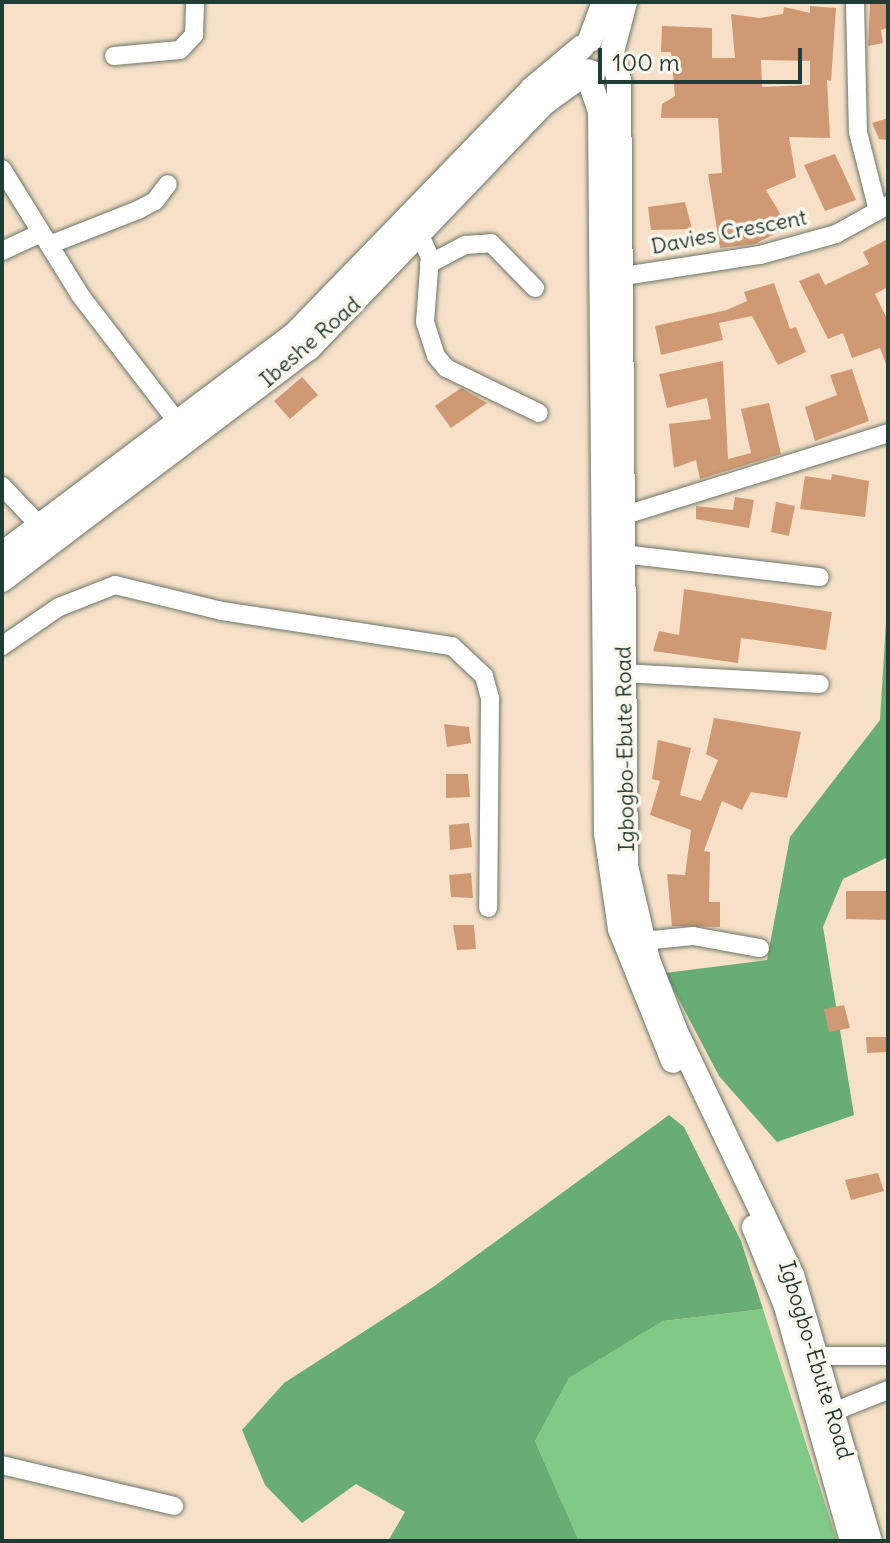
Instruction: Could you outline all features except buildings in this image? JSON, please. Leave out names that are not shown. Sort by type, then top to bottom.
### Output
[{"type":"main road","points":[[604,2],[580,63],[590,72],[604,71],[612,55],[625,2]]},
{"type":"main road","points":[[586,44],[606,43],[612,55]]},
{"type":"main road","name":"Ibeshe Road","points":[[2,554],[283,344],[344,289],[532,89],[586,44]]},
{"type":"main road","name":"Igbogbo-Ebute Road","points":[[612,55],[619,80],[610,278],[604,787],[620,929],[656,1027],[741,1193],[786,1306],[852,1541]]},
{"type":"main road","name":"Ibeshe Road","points":[[2,580],[309,348],[544,103],[590,72]]},
{"type":"main road","name":"Igbogbo-Ebute Road","points":[[590,72],[600,111],[622,516],[623,824],[643,941],[676,1032],[792,1275],[870,1541]]},
{"type":"street","points":[[114,56],[180,50],[194,35],[195,2]]},
{"type":"street","points":[[855,2],[858,132],[883,208]]},
{"type":"street","points":[[2,169],[45,239],[179,424]]},
{"type":"street","points":[[2,251],[138,210],[155,201],[168,184]]},
{"type":"street","name":"Davies Crescent","points":[[610,278],[760,255],[836,234],[883,208]]},
{"type":"street","points":[[420,235],[429,264],[425,322],[436,356],[446,368],[539,413]]},
{"type":"street","points":[[429,264],[465,245],[491,243],[535,288]]},
{"type":"street","points":[[622,516],[888,433]]},
{"type":"street","points":[[2,486],[40,526]]},
{"type":"street","points":[[623,554],[820,577]]},
{"type":"street","points":[[2,646],[76,598],[115,585],[222,611],[452,646],[484,676],[490,699],[488,908]]},
{"type":"street","points":[[623,673],[820,684]]},
{"type":"street","points":[[643,941],[693,936],[760,948]]},
{"type":"street","points":[[817,1356],[888,1356]]},
{"type":"street","points":[[833,1412],[888,1390]]},
{"type":"street","points":[[2,1465],[174,1506]]},
{"type":"green space","points":[[888,589],[888,857],[843,879],[823,927],[854,1115],[777,1142],[719,1076],[665,973],[767,960],[790,837],[880,720]]},
{"type":"green space","points":[[669,1115],[684,1127],[741,1241],[763,1309],[663,1321],[569,1378],[535,1441],[579,1541],[388,1541],[405,1512],[356,1484],[302,1523],[265,1485],[242,1430],[284,1383],[433,1287]]},
{"type":"green space","points":[[763,1309],[837,1541],[579,1541],[535,1441],[569,1378],[663,1321]]}]
